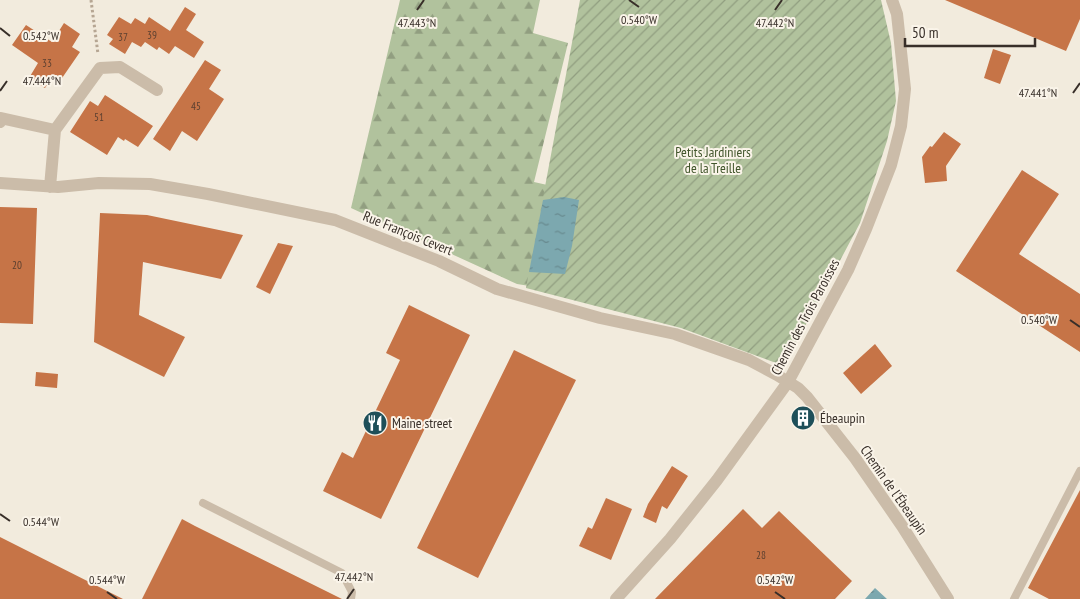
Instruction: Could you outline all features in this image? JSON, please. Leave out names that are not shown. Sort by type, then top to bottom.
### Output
[{"type":"street","name":"Chemin des Trois Paroisses","points":[[616,599],[670,539],[717,480],[788,382],[848,270],[866,229],[890,164],[901,126],[905,89],[897,14],[892,0]]},
{"type":"street","points":[[50,187],[55,130],[100,68],[120,67],[158,90]]},
{"type":"street","points":[[0,120],[55,130]]},
{"type":"street","name":"Rue François Cevert","points":[[0,183],[58,188],[99,183],[150,184],[335,220],[439,261],[497,289],[600,318],[675,334],[749,360],[788,382]]},
{"type":"street","name":"Chemin de l'Ébeaupin","points":[[788,382],[807,397],[855,458],[902,526],[948,599]]},
{"type":"lane","points":[[1014,599],[1080,471]]},
{"type":"lane","points":[[203,503],[342,573],[352,592],[352,599]]},
{"type":"path","points":[[91,0],[100,68]]},
{"type":"green space","points":[[400,0],[540,0],[533,33],[568,43],[534,182],[623,202],[599,297],[517,284],[351,208]]},
{"type":"green space","name":"Petits Jardiniers de la Treille","points":[[580,0],[881,0],[891,43],[896,101],[887,141],[860,223],[787,360],[776,363],[681,328],[526,288]]},
{"type":"water","points":[[564,197],[579,200],[572,246],[565,274],[529,272],[543,200]]},
{"type":"water","points":[[875,588],[887,599],[865,599]]},
{"type":"building","points":[[945,0],[1080,0],[1080,19],[1066,51]]},
{"type":"building","points":[[185,7],[196,14],[186,30],[204,42],[194,58],[175,46],[169,54],[159,47],[157,50],[145,42],[141,47],[132,42],[125,54],[109,44],[113,39],[107,35],[119,17],[131,24],[135,18],[145,24],[149,17],[170,31]]},
{"type":"building","points":[[64,23],[80,34],[72,47],[80,52],[60,81],[53,76],[45,88],[29,78],[38,63],[12,45],[26,25],[52,42]]},
{"type":"building","points":[[993,49],[1011,55],[1000,84],[984,78]]},
{"type":"building","points":[[205,60],[221,70],[209,89],[224,99],[197,141],[182,131],[170,151],[153,139]]},
{"type":"building","points":[[105,95],[153,126],[138,147],[118,137],[107,155],[70,132],[90,101],[98,106]]},
{"type":"building","points":[[944,132],[961,144],[946,166],[947,181],[925,183],[922,157]]},
{"type":"building","points":[[1022,170],[1059,194],[1019,254],[1080,294],[1080,352],[956,271]]},
{"type":"building","points":[[0,207],[37,208],[33,324],[0,323]]},
{"type":"building","points":[[100,213],[147,215],[243,235],[221,279],[143,262],[139,315],[185,337],[164,377],[94,342]]},
{"type":"building","points":[[278,243],[293,246],[270,294],[256,287]]},
{"type":"building","points":[[409,305],[470,335],[381,519],[323,491],[342,452],[353,458],[400,360],[386,353]]},
{"type":"building","points":[[875,344],[892,366],[861,394],[843,373]]},
{"type":"building","points":[[514,350],[576,380],[478,578],[417,548]]},
{"type":"building","points":[[36,372],[58,374],[57,388],[35,386]]},
{"type":"building","points":[[672,466],[688,476],[667,509],[662,506],[656,523],[643,517],[648,504]]},
{"type":"building","points":[[1080,490],[1080,599],[1049,599],[1028,588]]},
{"type":"building","points":[[606,498],[632,509],[611,560],[579,546],[588,527],[592,529]]},
{"type":"building","points":[[743,509],[762,528],[779,511],[852,581],[835,599],[655,599]]},
{"type":"building","points":[[182,519],[195,526],[342,599],[142,599]]},
{"type":"building","points":[[0,537],[123,599],[0,599]]},
{"type":"place","name":"Ébeaupin","points":[[803,418]]},
{"type":"place","name":"Maine street","points":[[375,423]]}]
